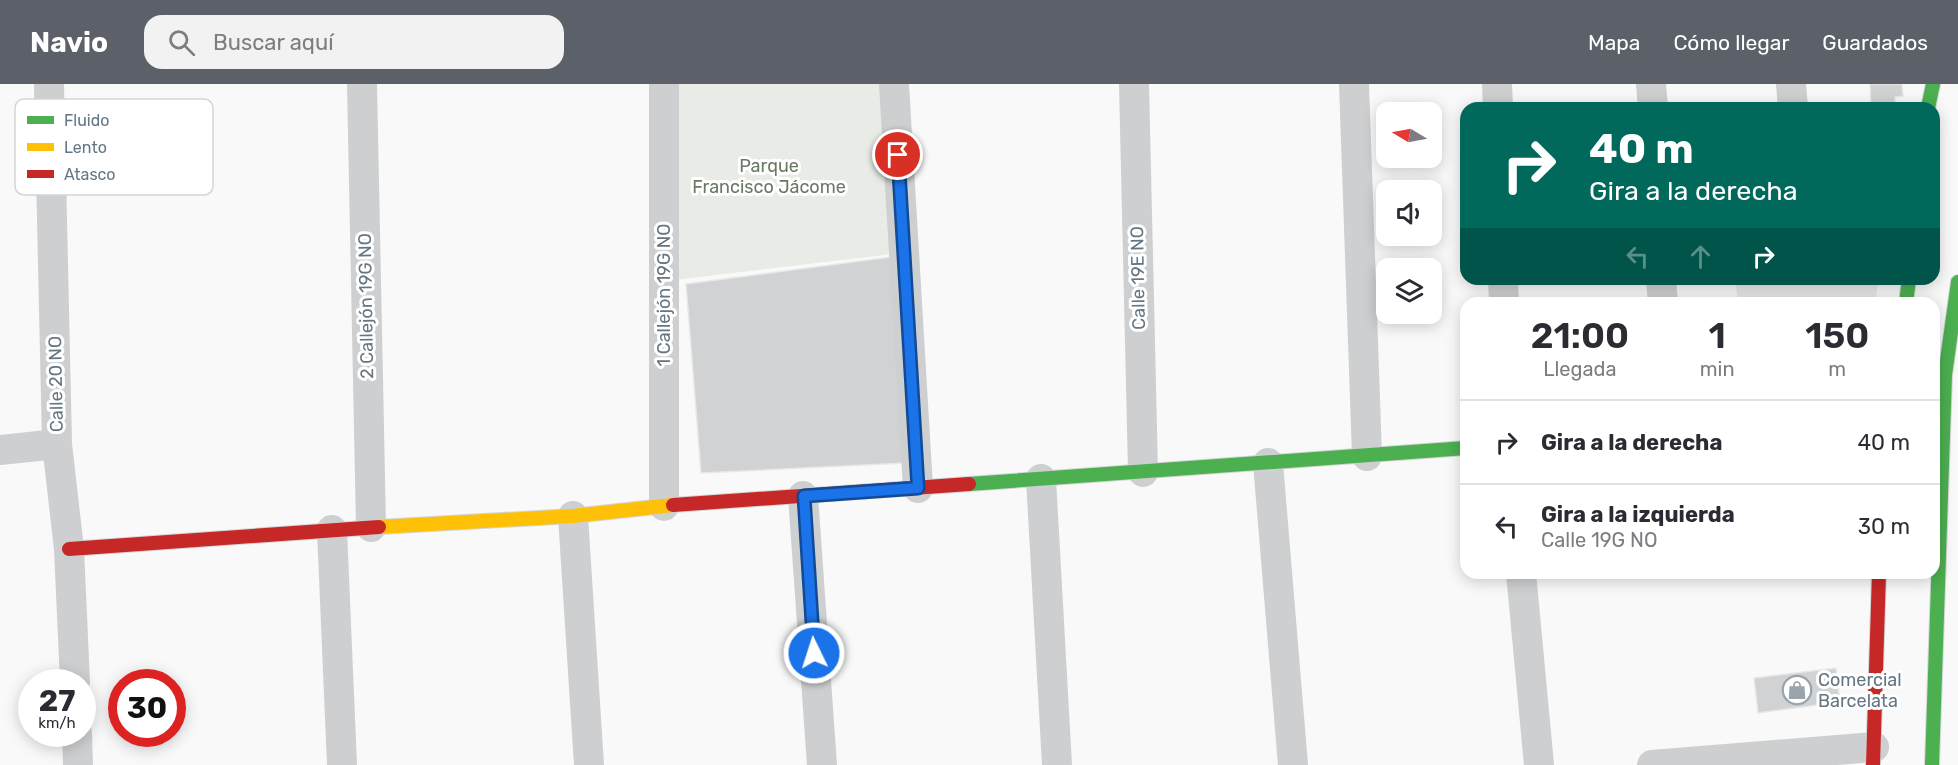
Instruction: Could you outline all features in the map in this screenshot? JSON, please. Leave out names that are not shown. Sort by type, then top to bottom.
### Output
[{"type":"street","name":"Calle 20 NO","points":[[49,84],[49,99]]},
{"type":"street","name":"2 Callejón 19G NO","points":[[362,84],[371,527]]},
{"type":"street","name":"1 Callejón 19G NO","points":[[664,84],[664,506]]},
{"type":"street","points":[[894,84],[918,488]]},
{"type":"street","name":"Calle 19E NO","points":[[1134,84],[1143,472]]},
{"type":"street","points":[[1354,84],[1367,456]]},
{"type":"street","points":[[1497,84],[1498,102]]},
{"type":"street","points":[[1651,84],[1652,102]]},
{"type":"street","points":[[1791,84],[1792,102]]},
{"type":"street","points":[[1929,102],[1933,84]]},
{"type":"street","name":"Calle 20 NO","points":[[51,195],[57,444],[69,549],[74,669]]},
{"type":"street","points":[[1940,542],[1946,375],[1958,282]]},
{"type":"street","points":[[0,450],[57,444]]},
{"type":"street","points":[[69,549],[371,527],[573,516],[664,506],[1460,448]]},
{"type":"street","points":[[1268,463],[1293,765]]},
{"type":"street","points":[[1041,479],[1057,765]]},
{"type":"street","points":[[804,496],[822,765]]},
{"type":"street","points":[[573,516],[589,765]]},
{"type":"street","points":[[332,530],[342,765]]},
{"type":"street","points":[[1522,579],[1539,765]]},
{"type":"street","points":[[1652,765],[1874,756],[1879,579]]},
{"type":"street","points":[[1932,765],[1939,579]]},
{"type":"street","points":[[77,747],[78,765]]},
{"type":"shaded area","points":[[1736,285],[1878,285],[1876,297],[1737,297]]},
{"type":"green space","name":"Parque Francisco Jácome","points":[[675,84],[883,84],[892,254],[675,280]]},
{"type":"building","points":[[1870,84],[1902,84],[1903,96],[1895,97],[1895,102],[1871,102]]},
{"type":"building","points":[[891,257],[904,463],[701,473],[686,284]]},
{"type":"building","name":"Comercial Barcelata","points":[[1836,668],[1840,702],[1758,713],[1754,678]]},
{"type":"traffic: fast","points":[[1929,102],[1933,84]]},
{"type":"traffic: fast","points":[[1940,525],[1945,375],[1958,282]]},
{"type":"traffic: fast","points":[[1907,297],[1908,285]]},
{"type":"traffic: fast","points":[[969,484],[1460,448]]},
{"type":"traffic: fast","points":[[1932,765],[1938,579]]},
{"type":"traffic: slow","points":[[379,527],[573,516],[673,505]]},
{"type":"traffic: jam","points":[[673,505],[969,484]]},
{"type":"traffic: jam","points":[[69,549],[379,527]]},
{"type":"traffic: jam","points":[[1873,765],[1879,579]]},
{"type":"place","name":"Comercial Barcelata","points":[[1797,690]]},
{"type":"route","points":[[814,653],[804,496],[918,488],[898,155]]}]
